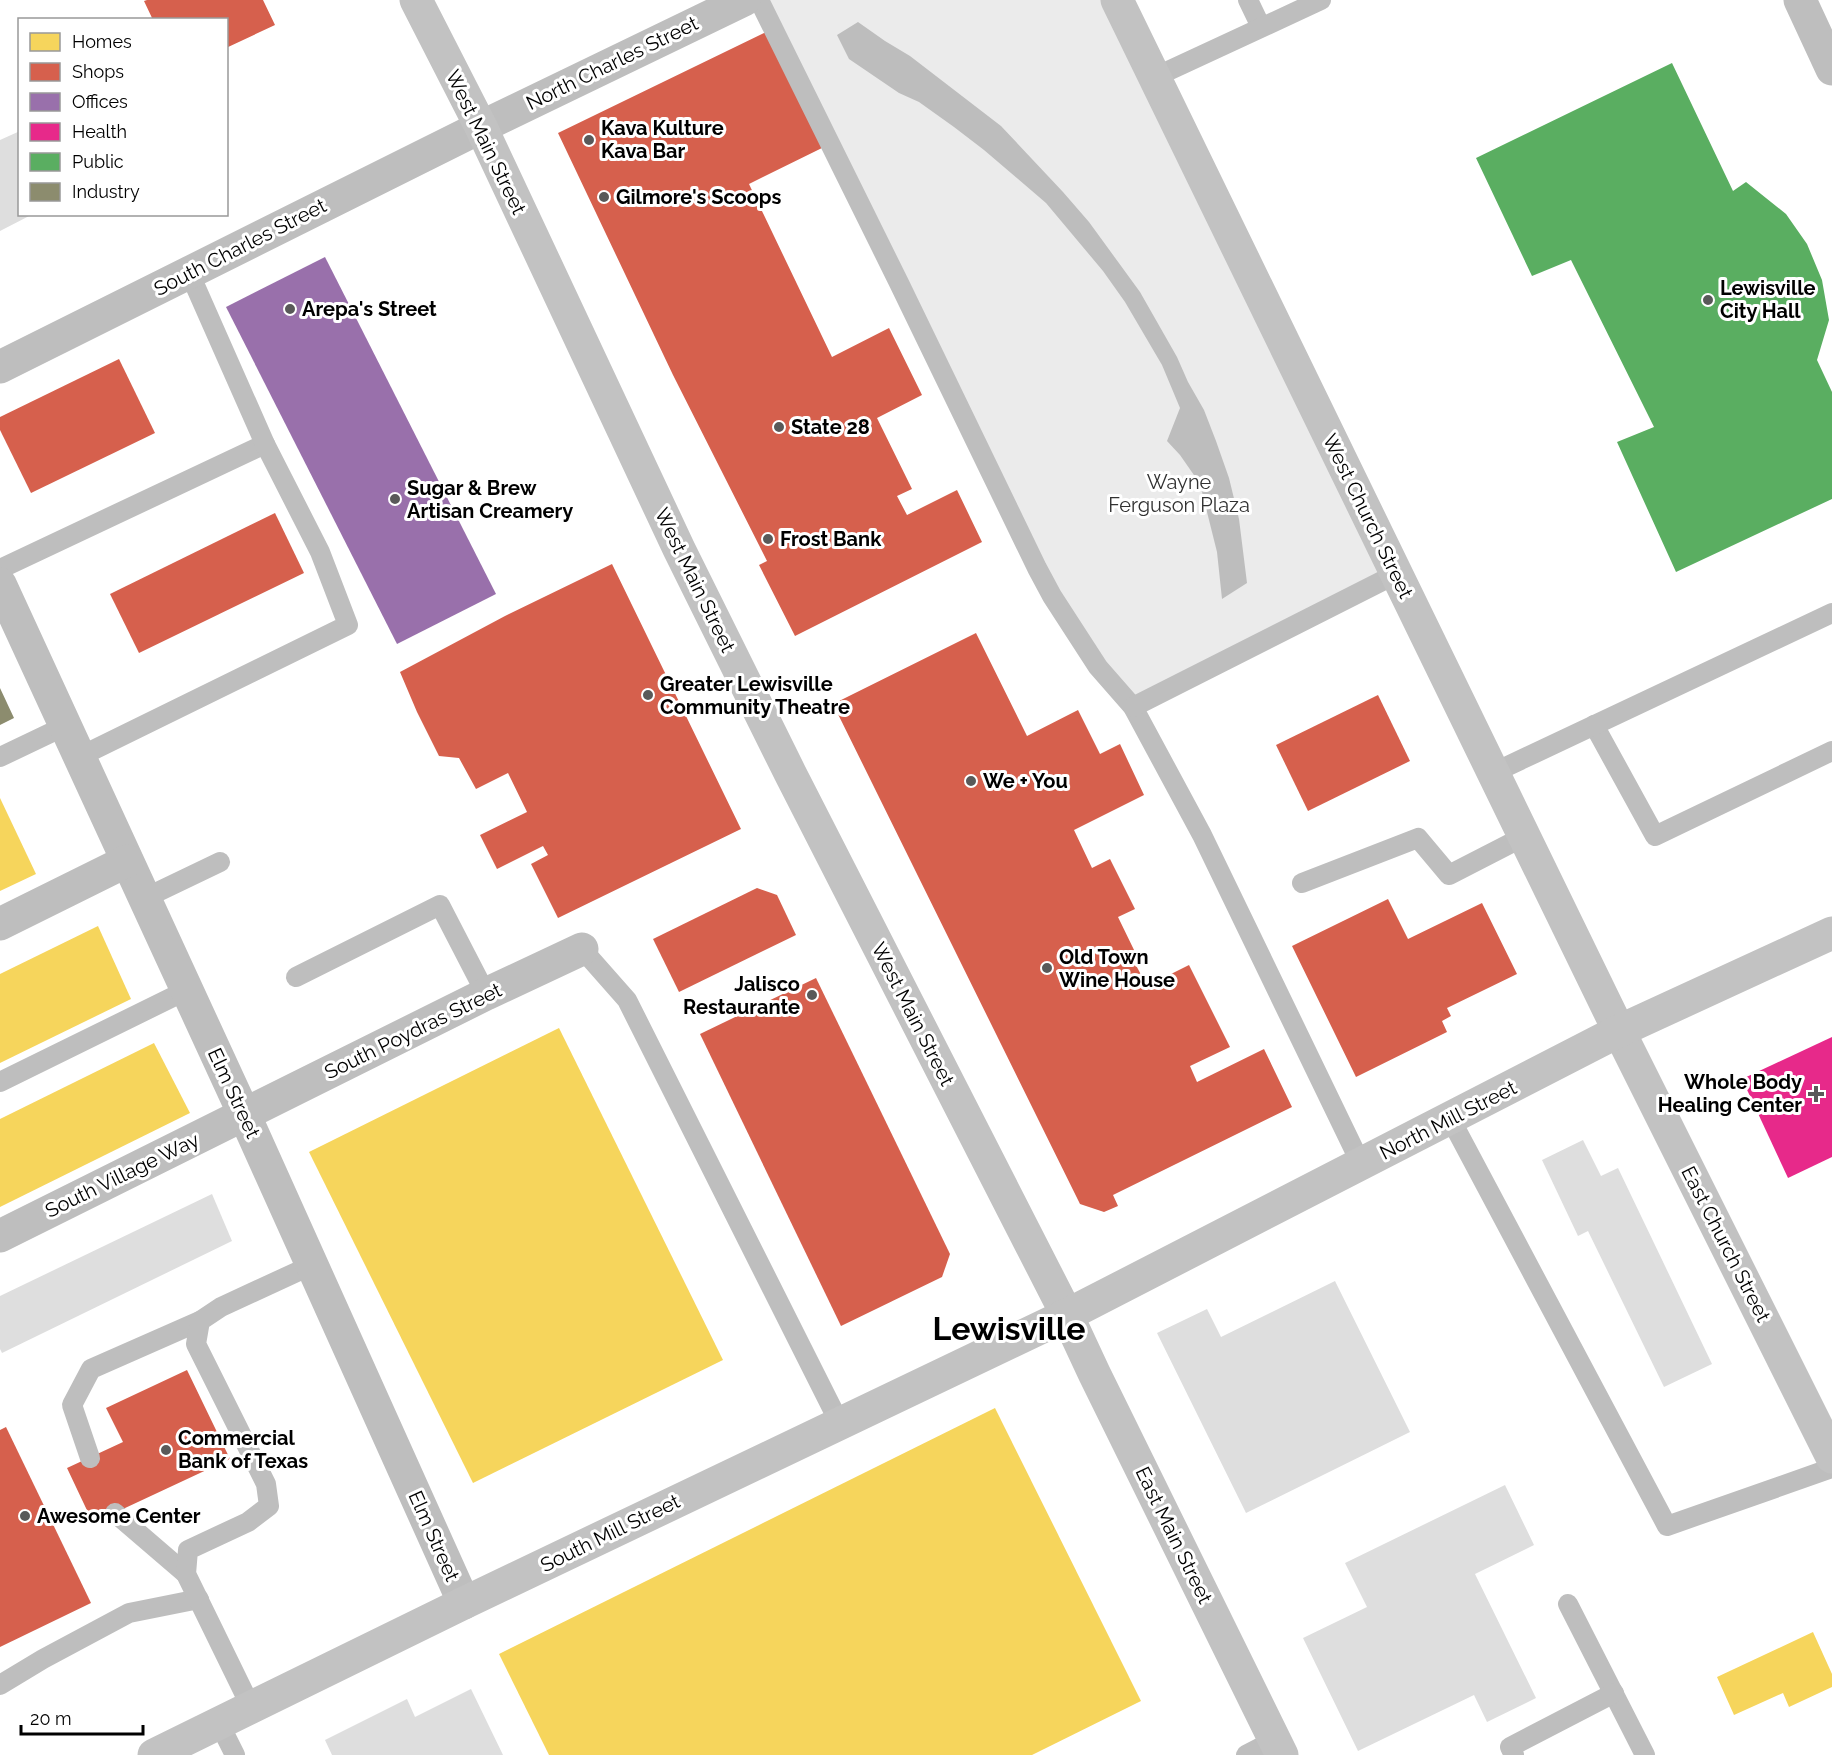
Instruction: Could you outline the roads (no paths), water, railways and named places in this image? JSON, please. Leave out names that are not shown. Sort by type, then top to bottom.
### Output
[{"type":"main road","name":"West Main Street","points":[[416,0],[481,127],[684,560],[790,773],[1067,1315]]},
{"type":"main road","name":"West Church Street","points":[[1117,0],[1395,574],[1495,772],[1620,1031]]},
{"type":"main road","name":"North Mill Street","points":[[1067,1315],[1620,1031],[1831,936]]},
{"type":"main road","name":"East Church Street","points":[[1620,1031],[1832,1456]]},
{"type":"main road","name":"South Mill Street","points":[[154,1755],[464,1603],[1067,1315]]},
{"type":"main road","name":"East Main Street","points":[[1067,1315],[1278,1748]]},
{"type":"street","name":"North Charles Street","points":[[481,127],[744,0]]},
{"type":"street","points":[[1800,0],[1832,69]]},
{"type":"street","name":"South Charles Street","points":[[0,367],[481,127]]},
{"type":"street","name":"Elm Street","points":[[0,584],[244,1114],[464,1603]]},
{"type":"street","points":[[0,924],[127,861]]},
{"type":"street","name":"South Poydras Street","points":[[244,1114],[582,949]]},
{"type":"street","name":"South Village Way","points":[[0,1236],[244,1114]]},
{"type":"lane","points":[[759,0],[1037,568],[1052,596],[1098,667],[1133,707],[1202,835],[1361,1164]]},
{"type":"lane","points":[[1248,0],[1261,27]]},
{"type":"lane","points":[[1155,77],[1320,0]]},
{"type":"lane","points":[[79,757],[348,625],[320,552],[266,444],[189,272]]},
{"type":"lane","points":[[0,568],[266,444]]},
{"type":"lane","points":[[1133,707],[1395,574]]},
{"type":"lane","points":[[1495,772],[1832,613]]},
{"type":"lane","points":[[1594,725],[1655,836],[1832,751]]},
{"type":"lane","points":[[0,758],[65,726]]},
{"type":"lane","points":[[1302,883],[1418,838],[1449,875],[1525,836]]},
{"type":"lane","points":[[144,898],[220,862]]},
{"type":"lane","points":[[296,977],[440,905],[486,994]]},
{"type":"lane","points":[[582,949],[627,1000],[840,1424]]},
{"type":"lane","points":[[0,1082],[187,990]]},
{"type":"lane","points":[[1450,1118],[1667,1526],[1832,1468]]},
{"type":"lane","points":[[90,1458],[72,1405],[91,1369],[200,1321],[221,1306],[312,1265]]},
{"type":"lane","points":[[186,1574],[188,1550],[248,1522],[269,1506],[266,1484],[196,1344],[200,1321]]},
{"type":"lane","points":[[115,1514],[186,1574],[251,1707]]},
{"type":"lane","points":[[0,1685],[129,1613],[198,1599]]},
{"type":"lane","points":[[1568,1604],[1645,1755]]},
{"type":"lane","points":[[1514,1755],[1510,1747],[1614,1693]]},
{"type":"lane","points":[[219,1723],[235,1755]]},
{"type":"lane","points":[[1246,1755],[1278,1748]]},
{"type":"place","name":"Kava Kulture Kava Bar","points":[[589,140]]},
{"type":"place","name":"Gilmore's Scoops","points":[[604,197]]},
{"type":"place","name":"Lewisville City Hall","points":[[1708,300]]},
{"type":"place","name":"Arepa's Street","points":[[290,309]]},
{"type":"place","name":"State 28","points":[[779,427]]},
{"type":"place","name":"Sugar & Brew Artisan Creamery","points":[[395,499]]},
{"type":"place","name":"Frost Bank","points":[[768,539]]},
{"type":"place","name":"Greater Lewisville Community Theatre","points":[[648,695]]},
{"type":"place","name":"We + You","points":[[971,781]]},
{"type":"place","name":"Old Town Wine House","points":[[1047,968]]},
{"type":"place","name":"Jalisco Restaurante","points":[[812,995]]},
{"type":"place","name":"Whole Body Healing Center","points":[[1816,1094]]},
{"type":"place","name":"Commercial Bank of Texas","points":[[166,1450]]},
{"type":"place","name":"Awesome Center","points":[[25,1516]]},
{"type":"district","name":"Lewisville","points":[[1009,1329]]},
{"type":"park label","name":"Wayne Ferguson Plaza","points":[[1179,494]]}]
